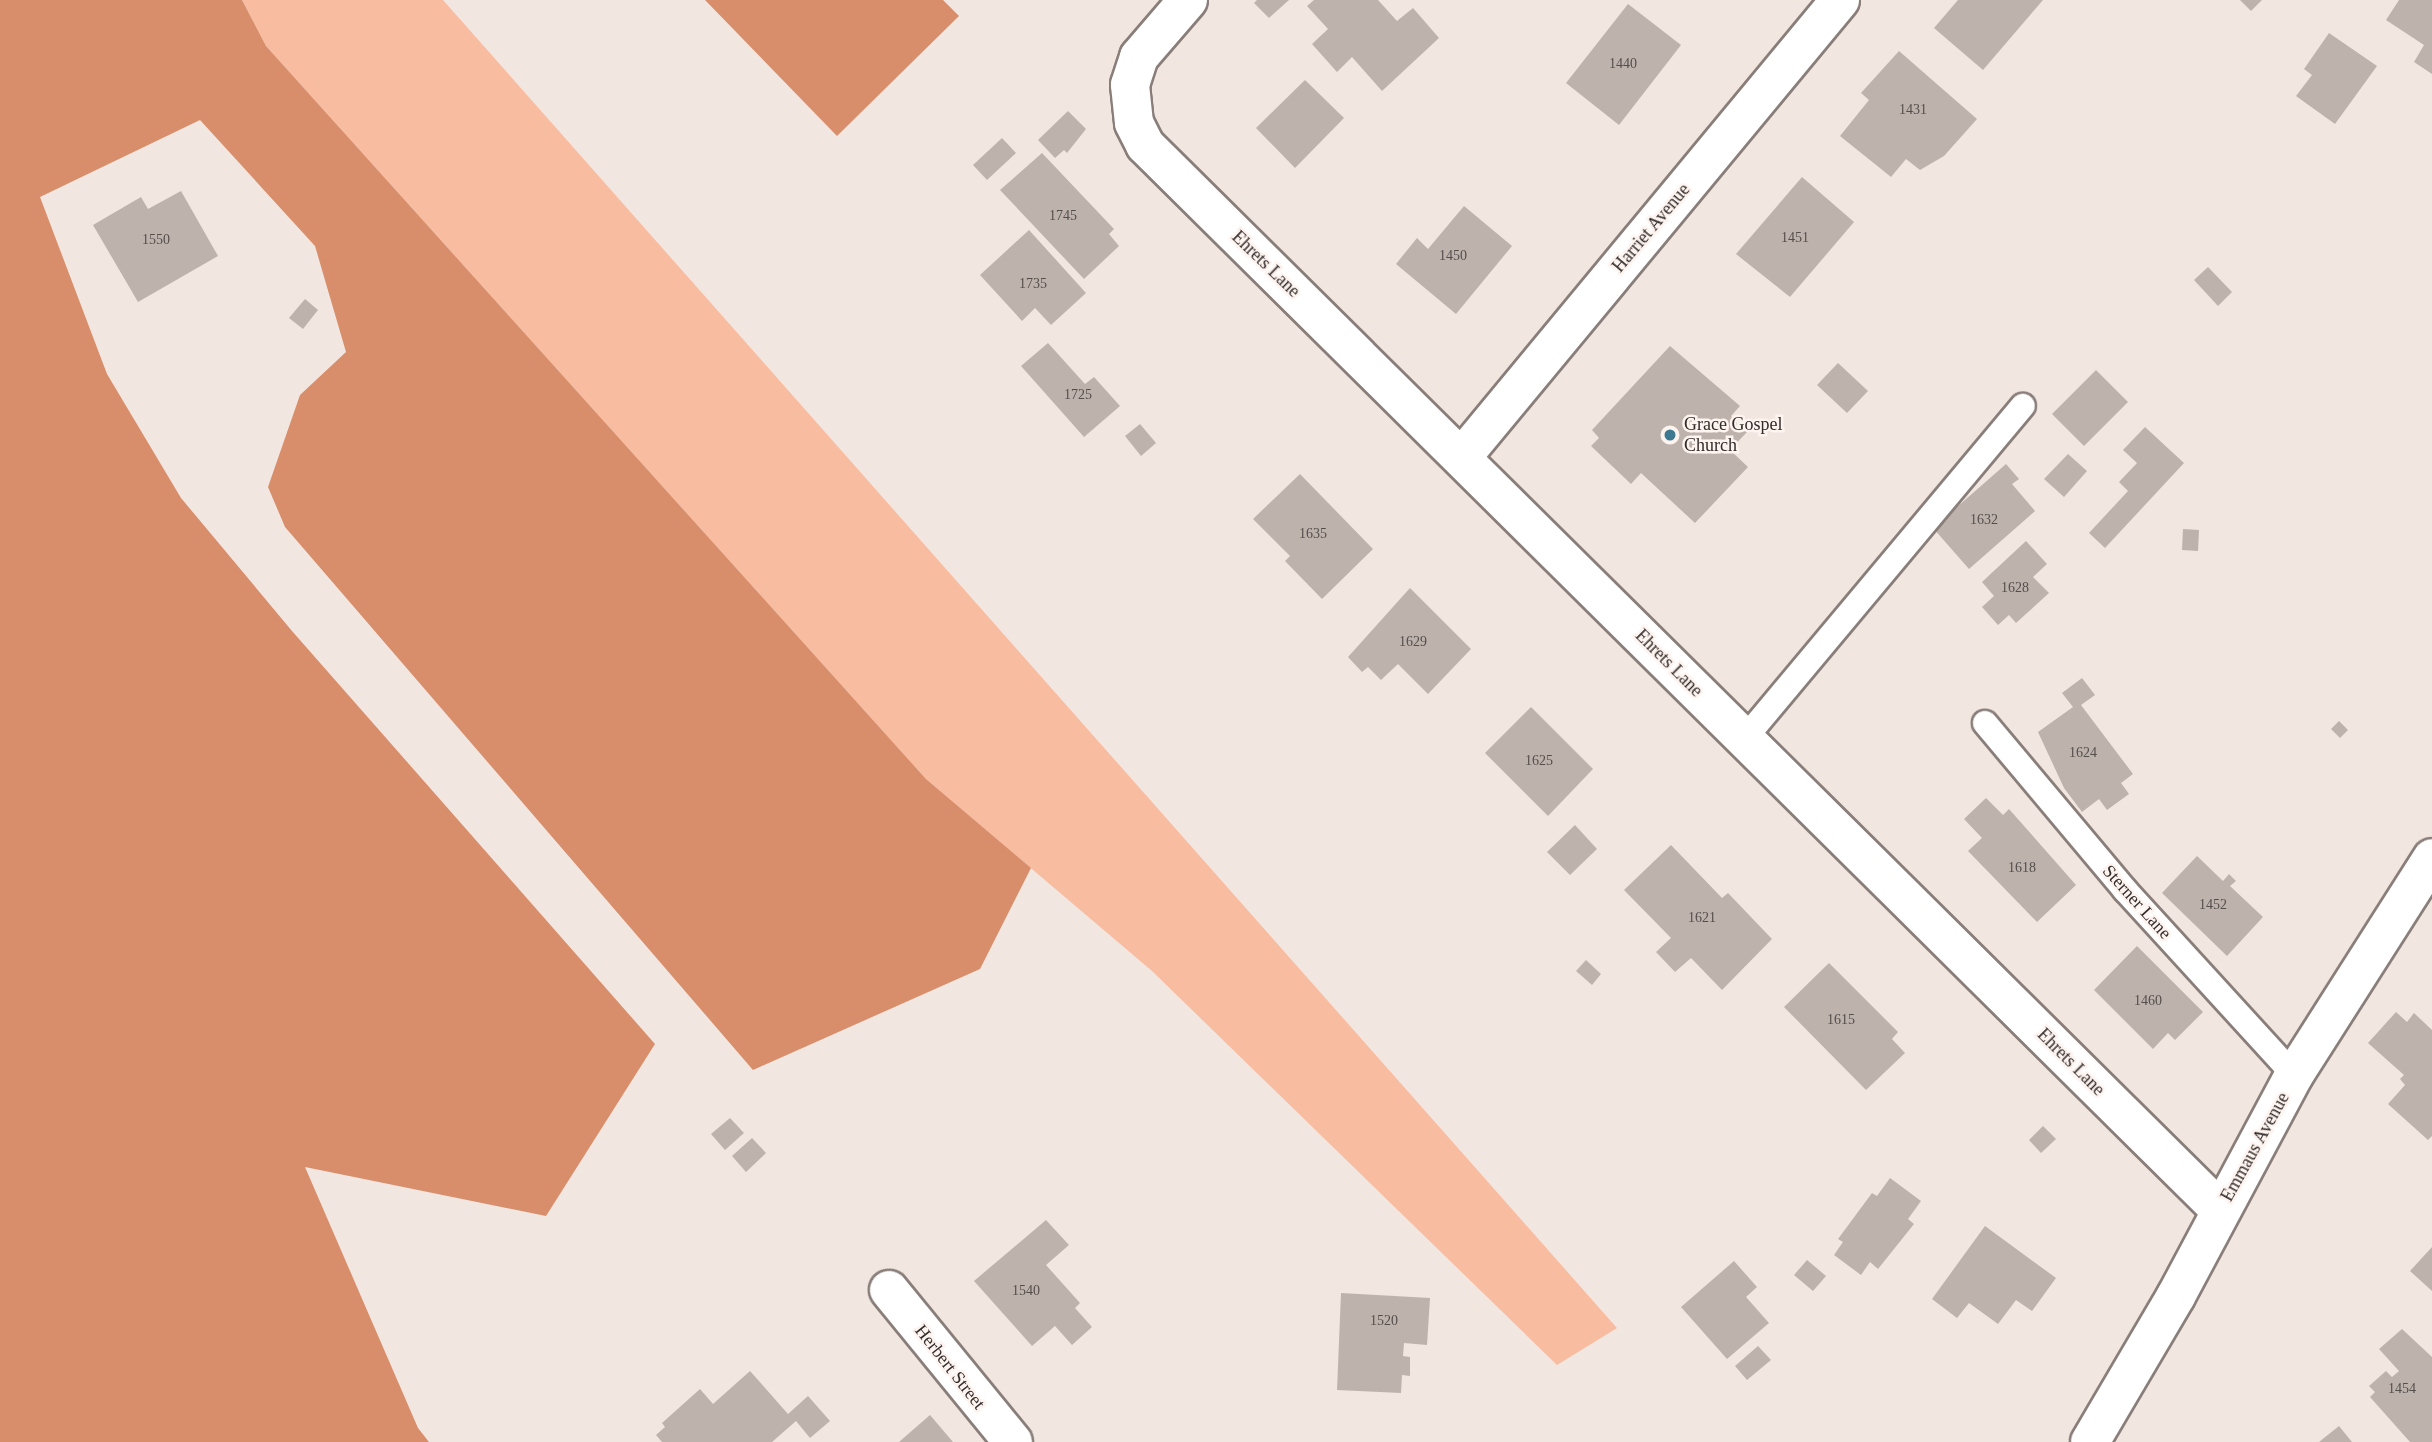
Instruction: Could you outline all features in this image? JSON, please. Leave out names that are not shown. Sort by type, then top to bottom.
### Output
[{"type":"street","name":"Ehrets Lane","points":[[1188,0],[1139,57],[1130,85],[1131,108],[1145,145],[2220,1210]]},
{"type":"street","name":"Harriet Avenue","points":[[1462,457],[1840,0]]},
{"type":"street","name":"Emmaus Avenue","points":[[2090,1442],[2176,1296],[2294,1075],[2432,858]]},
{"type":"street","name":"Herbert Street","points":[[889,1290],[1013,1442]]},
{"type":"lane","points":[[1745,738],[2022,406]]},
{"type":"lane","name":"Sterner Lane","points":[[1985,723],[2125,890],[2294,1075]]},
{"type":"shaded area","points":[[0,0],[242,0],[266,46],[926,779],[1031,868],[980,969],[753,1070],[285,527],[268,487],[300,395],[346,352],[315,246],[200,120],[40,197],[107,374],[181,498],[292,631],[655,1044],[546,1216],[305,1167],[418,1428],[429,1442],[0,1442]]},
{"type":"shaded area","points":[[242,0],[443,0],[1617,1328],[1557,1365],[1152,971],[926,779],[266,46]]},
{"type":"shaded area","points":[[705,0],[943,0],[959,16],[837,136]]},
{"type":"building","points":[[1257,0],[1289,0],[1269,18],[1254,3]]},
{"type":"building","points":[[1314,0],[1378,0],[1397,21],[1413,8],[1439,38],[1382,91],[1352,57],[1337,72],[1312,44],[1328,29],[1307,6]]},
{"type":"building","points":[[1958,0],[2043,0],[1983,70],[1934,28]]},
{"type":"building","points":[[2240,0],[2262,0],[2251,11]]},
{"type":"building","points":[[2399,0],[2432,0],[2432,74],[2414,62],[2424,45],[2386,20]]},
{"type":"building","points":[[1628,4],[1681,45],[1619,125],[1566,83]]},
{"type":"building","points":[[2329,33],[2377,66],[2335,124],[2296,96],[2312,75],[2304,69]]},
{"type":"building","points":[[1899,51],[1977,119],[1944,156],[1920,170],[1906,159],[1891,177],[1840,136],[1869,100],[1861,93]]},
{"type":"building","points":[[1305,80],[1344,118],[1295,168],[1256,128]]},
{"type":"building","points":[[1068,111],[1086,129],[1067,153],[1064,150],[1055,158],[1038,140]]},
{"type":"building","points":[[1002,138],[1016,153],[987,180],[973,165]]},
{"type":"building","points":[[1042,153],[1114,229],[1109,234],[1119,246],[1084,279],[1000,190]]},
{"type":"building","points":[[1802,177],[1854,222],[1790,297],[1736,254]]},
{"type":"building","points":[[181,191],[218,256],[138,302],[93,225],[141,197],[148,209]]},
{"type":"building","points":[[1464,206],[1512,246],[1456,314],[1396,264],[1417,238],[1428,249]]},
{"type":"building","points":[[1029,230],[1086,293],[1051,325],[1035,308],[1022,321],[980,275]]},
{"type":"building","points":[[2208,267],[2232,292],[2218,306],[2194,280]]},
{"type":"building","points":[[305,299],[318,310],[303,329],[289,318]]},
{"type":"building","points":[[1048,343],[1085,384],[1094,377],[1120,406],[1084,437],[1021,366]]},
{"type":"building","name":"Grace Gospel Church","points":[[1670,346],[1740,406],[1731,416],[1747,432],[1730,450],[1748,467],[1695,523],[1641,473],[1631,484],[1591,446],[1599,438],[1592,430]]},
{"type":"building","points":[[1838,363],[1868,391],[1847,413],[1817,385]]},
{"type":"building","points":[[2096,370],[2128,402],[2084,446],[2052,414]]},
{"type":"building","points":[[1140,424],[1156,443],[1141,456],[1125,436]]},
{"type":"building","points":[[2145,427],[2184,463],[2105,548],[2089,533],[2128,491],[2119,482],[2137,463],[2123,450]]},
{"type":"building","points":[[2068,454],[2087,471],[2064,497],[2044,479]]},
{"type":"building","points":[[2006,464],[2019,479],[2012,484],[2035,511],[1969,569],[1933,528]]},
{"type":"building","points":[[1300,474],[1373,549],[1322,599],[1285,561],[1290,556],[1253,519]]},
{"type":"building","points":[[2183,529],[2199,530],[2198,551],[2182,550]]},
{"type":"building","points":[[2026,541],[2047,564],[2033,577],[2049,593],[2016,623],[2009,615],[1998,625],[1982,607],[1994,596],[1982,582]]},
{"type":"building","points":[[1410,588],[1471,649],[1428,694],[1398,664],[1381,680],[1368,667],[1362,672],[1348,657]]},
{"type":"building","points":[[2082,678],[2095,695],[2081,705],[2133,774],[2121,783],[2129,794],[2107,810],[2099,799],[2082,812],[2064,788],[2038,732],[2073,707],[2062,693]]},
{"type":"building","points":[[1531,707],[1593,769],[1548,816],[1485,753]]},
{"type":"building","points":[[2339,721],[2348,730],[2340,738],[2331,729]]},
{"type":"building","points":[[1986,798],[2003,815],[2009,809],[2076,885],[2037,922],[1968,851],[1982,838],[1964,819]]},
{"type":"building","points":[[1575,825],[1597,849],[1570,875],[1547,852]]},
{"type":"building","points":[[1671,845],[1722,898],[1728,893],[1772,939],[1722,990],[1691,958],[1675,972],[1656,952],[1671,938],[1624,890]]},
{"type":"building","points":[[2197,856],[2223,881],[2229,874],[2236,881],[2230,886],[2263,917],[2227,956],[2162,893]]},
{"type":"building","points":[[2137,946],[2203,1012],[2175,1040],[2168,1033],[2153,1049],[2094,990]]},
{"type":"building","points":[[1586,960],[1601,974],[1592,985],[1576,971]]},
{"type":"building","points":[[1829,963],[1898,1032],[1892,1039],[1905,1053],[1866,1090],[1784,1007]]},
{"type":"building","points":[[2396,1012],[2407,1022],[2414,1013],[2432,1030],[2432,1136],[2428,1140],[2388,1104],[2405,1085],[2400,1079],[2404,1075],[2368,1043]]},
{"type":"building","points":[[730,1118],[744,1133],[725,1150],[711,1134]]},
{"type":"building","points":[[2043,1126],[2056,1139],[2041,1153],[2029,1140]]},
{"type":"building","points":[[752,1138],[766,1153],[746,1172],[732,1156]]},
{"type":"building","points":[[1890,1178],[1921,1201],[1908,1219],[1914,1224],[1878,1269],[1870,1262],[1861,1275],[1834,1255],[1843,1242],[1838,1239],[1872,1193],[1877,1196]]},
{"type":"building","points":[[1046,1220],[1069,1245],[1046,1265],[1080,1303],[1075,1308],[1092,1327],[1072,1345],[1055,1326],[1032,1346],[974,1281]]},
{"type":"building","points":[[1985,1226],[2056,1278],[2032,1311],[2016,1300],[1998,1324],[1969,1303],[1957,1318],[1932,1299]]},
{"type":"building","points":[[2432,1247],[2432,1291],[2410,1271]]},
{"type":"building","points":[[1807,1260],[1826,1276],[1813,1291],[1794,1275]]},
{"type":"building","points":[[1734,1261],[1757,1287],[1746,1297],[1769,1323],[1727,1359],[1681,1307]]},
{"type":"building","points":[[1341,1293],[1430,1298],[1427,1345],[1404,1343],[1403,1356],[1410,1357],[1410,1376],[1402,1375],[1401,1393],[1337,1390]]},
{"type":"building","points":[[2402,1329],[2432,1357],[2432,1442],[2410,1442],[2370,1397],[2375,1392],[2369,1386],[2386,1371],[2392,1377],[2399,1371],[2379,1349]]},
{"type":"building","points":[[1758,1346],[1771,1360],[1747,1380],[1735,1366]]},
{"type":"building","points":[[750,1371],[788,1414],[808,1396],[830,1421],[810,1438],[796,1421],[772,1442],[662,1442],[656,1435],[665,1427],[662,1423],[700,1389],[713,1404]]},
{"type":"building","points":[[930,1415],[953,1442],[899,1442]]},
{"type":"building","points":[[2339,1426],[2352,1442],[2319,1442]]},
{"type":"place","name":"Grace Gospel Church","points":[[1670,435]]}]
